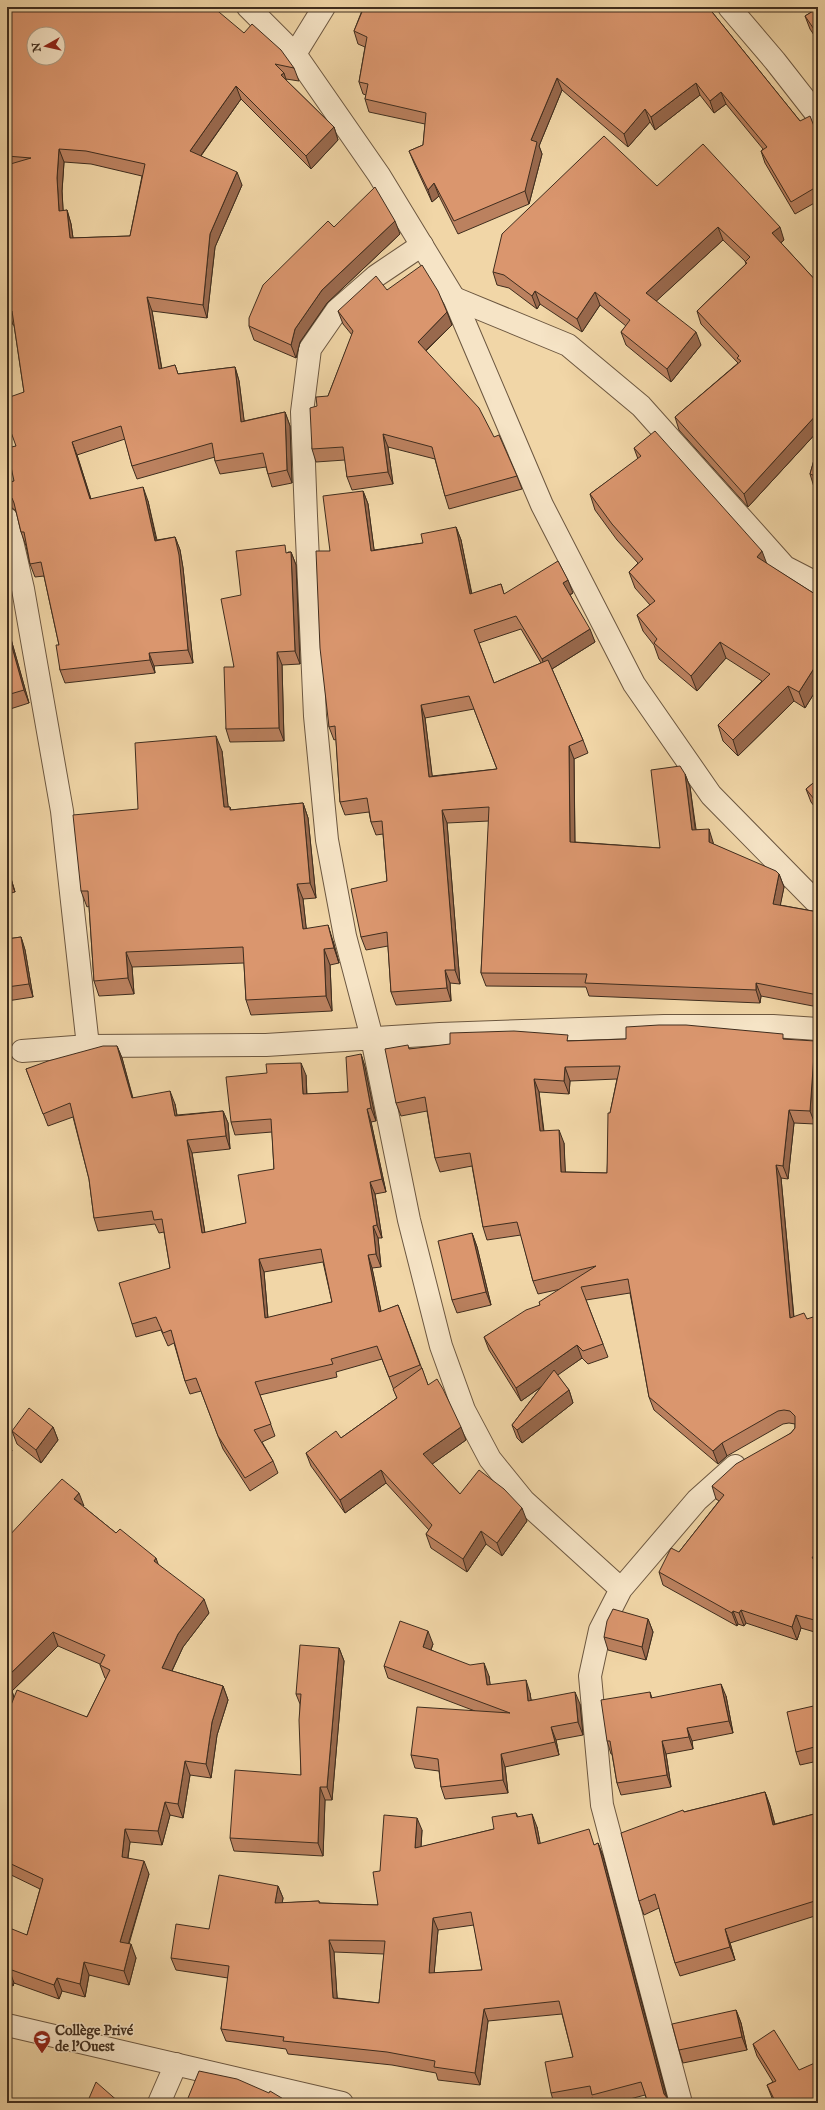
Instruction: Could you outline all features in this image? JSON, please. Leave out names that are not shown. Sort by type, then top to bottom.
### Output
[{"type":"street","points":[[248,7],[295,54],[379,175],[454,298],[542,505],[634,684],[711,795],[818,904]]},
{"type":"street","points":[[295,54],[324,7]]},
{"type":"street","points":[[729,7],[775,61],[818,116]]},
{"type":"street","points":[[422,245],[376,276],[337,310],[310,349],[302,412],[315,716],[326,840],[345,936],[372,1038],[409,1220],[441,1346],[464,1410],[490,1459],[524,1501],[621,1589]]},
{"type":"street","points":[[454,298],[568,345],[640,406],[784,567],[818,584]]},
{"type":"street","points":[[7,519],[23,589],[62,811],[88,1046]]},
{"type":"street","points":[[22,1051],[88,1046],[266,1045],[372,1038],[664,1026],[773,1026],[818,1029]]},
{"type":"street","points":[[681,2103],[602,1805],[590,1676],[600,1630],[621,1589],[697,1500],[733,1467],[752,1456]]},
{"type":"street","points":[[7,2024],[342,2103]]},
{"type":"street","points":[[159,2103],[176,2064]]},
{"type":"building","points":[[7,7],[213,7],[244,33],[252,24],[281,50],[294,68],[275,64],[284,73],[281,75],[334,127],[306,156],[236,86],[190,151],[237,172],[210,234],[203,305],[147,297],[159,369],[175,365],[178,374],[235,367],[241,422],[285,412],[287,470],[268,474],[263,453],[215,461],[212,443],[132,466],[121,426],[72,442],[90,499],[143,487],[155,541],[175,537],[179,555],[188,650],[149,653],[150,660],[60,670],[56,645],[59,645],[41,562],[30,564],[24,532],[21,532],[12,498],[7,495],[7,483],[14,481],[7,448],[16,446],[7,421],[7,398],[24,392],[12,311],[9,312],[7,302],[7,165],[31,158],[7,156]],"holes":[[[59,149],[86,151],[145,164],[130,236],[70,238],[67,210],[59,211],[57,178]]]},
{"type":"building","points":[[364,7],[708,7],[800,121],[810,116],[818,136],[818,186],[791,202],[761,151],[767,147],[721,92],[710,101],[696,83],[651,117],[645,109],[624,134],[557,78],[531,140],[537,142],[525,191],[454,221],[434,183],[428,190],[409,151],[423,145],[426,113],[365,99],[368,84],[359,82],[367,37],[354,31]]},
{"type":"building","points":[[818,8],[818,35],[805,16]]},
{"type":"building","points":[[604,136],[657,186],[703,144],[780,227],[772,233],[818,283],[818,413],[744,494],[675,417],[741,361],[737,358],[739,356],[697,311],[747,263],[745,262],[750,257],[718,227],[646,293],[696,332],[667,369],[621,332],[630,320],[595,292],[577,319],[535,291],[532,296],[504,275],[493,272],[502,234]]},
{"type":"building","points":[[375,187],[395,221],[322,290],[295,329],[291,345],[249,326],[249,318],[263,285],[328,221],[334,227]]},
{"type":"building","points":[[422,265],[438,291],[447,312],[418,342],[479,408],[494,437],[499,435],[517,476],[445,496],[432,447],[383,434],[388,472],[347,477],[343,447],[312,449],[310,408],[317,406],[316,397],[328,396],[353,331],[338,311],[376,276],[387,290]]},
{"type":"building","points":[[655,431],[762,551],[757,557],[818,596],[818,662],[799,692],[788,686],[733,740],[718,725],[770,674],[720,642],[691,676],[654,643],[657,639],[637,615],[655,601],[629,572],[643,559],[612,524],[590,494],[641,456],[634,448]]},
{"type":"building","points":[[818,446],[818,477],[810,474]]},
{"type":"building","points":[[363,491],[371,551],[423,543],[421,534],[456,527],[470,594],[501,584],[504,594],[558,561],[568,580],[563,583],[590,629],[542,659],[516,616],[474,630],[494,683],[548,660],[583,740],[569,746],[570,842],[660,848],[651,770],[680,766],[685,774],[692,830],[709,829],[709,842],[776,871],[779,874],[773,904],[818,912],[818,930],[816,940],[818,940],[818,995],[756,983],[756,990],[585,983],[587,974],[481,973],[489,807],[442,810],[455,970],[445,970],[447,988],[391,992],[387,932],[361,937],[351,889],[387,881],[382,821],[371,822],[367,798],[340,802],[335,726],[329,727],[320,648],[316,551],[330,551],[323,496]],"holes":[[[469,696],[497,769],[429,777],[421,705]]]},
{"type":"building","points":[[285,545],[286,553],[291,552],[295,651],[277,652],[279,728],[226,729],[224,667],[234,667],[221,599],[241,595],[236,551]]},
{"type":"building","points":[[7,629],[24,690],[7,695]]},
{"type":"building","points":[[216,736],[224,807],[230,807],[230,810],[303,803],[310,883],[297,884],[303,929],[328,925],[334,948],[324,949],[326,996],[246,1000],[243,947],[126,952],[128,978],[94,981],[88,891],[81,891],[73,815],[138,809],[135,743]]},
{"type":"building","points":[[818,779],[818,804],[806,789]]},
{"type":"building","points":[[7,868],[10,878],[7,879]]},
{"type":"building","points":[[21,937],[29,984],[7,987],[7,939]]},
{"type":"building","points":[[686,1025],[783,1034],[783,1039],[815,1041],[810,1111],[789,1110],[783,1166],[776,1165],[790,1318],[804,1313],[807,1319],[813,1317],[818,1323],[818,1549],[812,1558],[818,1560],[818,1621],[796,1615],[792,1627],[741,1610],[739,1613],[733,1611],[732,1613],[659,1572],[671,1548],[679,1552],[724,1495],[712,1486],[736,1464],[791,1433],[795,1428],[795,1416],[790,1411],[778,1411],[722,1443],[713,1451],[649,1397],[628,1279],[581,1287],[603,1344],[583,1351],[577,1345],[516,1388],[484,1337],[526,1310],[540,1305],[539,1302],[596,1266],[533,1281],[517,1222],[483,1227],[470,1153],[435,1158],[425,1097],[396,1103],[385,1049],[408,1045],[409,1049],[450,1044],[450,1033],[514,1031],[568,1035],[567,1041],[626,1039],[626,1027]],"holes":[[[620,1066],[610,1113],[608,1113],[607,1173],[561,1172],[559,1130],[540,1131],[534,1079],[564,1081],[565,1067]]]},
{"type":"building","points":[[103,1046],[117,1046],[132,1098],[170,1091],[175,1116],[223,1111],[226,1136],[187,1140],[202,1233],[246,1223],[238,1175],[274,1169],[271,1119],[231,1122],[226,1077],[267,1073],[266,1064],[301,1063],[303,1094],[348,1092],[346,1057],[361,1054],[371,1108],[367,1109],[382,1179],[370,1182],[377,1225],[373,1226],[376,1254],[368,1255],[379,1312],[398,1305],[420,1365],[389,1377],[377,1346],[331,1359],[333,1364],[255,1382],[271,1424],[254,1430],[273,1461],[245,1478],[218,1436],[196,1378],[185,1381],[171,1330],[163,1333],[156,1317],[132,1324],[119,1283],[170,1268],[162,1219],[154,1220],[152,1211],[94,1218],[89,1179],[70,1103],[43,1114],[26,1069],[48,1061]],"holes":[[[321,1249],[332,1302],[265,1318],[259,1259]]]},
{"type":"building","points":[[472,1233],[486,1292],[452,1300],[438,1241]]},
{"type":"building","points":[[422,1368],[428,1385],[437,1379],[461,1427],[423,1454],[460,1494],[479,1470],[504,1489],[522,1508],[497,1543],[481,1531],[463,1559],[426,1534],[432,1525],[381,1470],[340,1500],[306,1453],[336,1431],[341,1438],[397,1398],[393,1389]]},
{"type":"building","points":[[554,1370],[569,1390],[517,1430],[512,1425]]},
{"type":"building","points":[[29,1408],[53,1427],[36,1450],[12,1431]]},
{"type":"building","points":[[62,1479],[79,1493],[74,1499],[116,1533],[120,1529],[156,1558],[154,1561],[204,1599],[178,1634],[162,1668],[223,1686],[212,1722],[206,1764],[185,1761],[178,1804],[165,1802],[158,1831],[125,1829],[122,1857],[144,1861],[120,1942],[131,1944],[124,1971],[84,1962],[80,1984],[57,1978],[54,1985],[9,1969],[8,1973],[7,1972],[7,1931],[10,1933],[12,1929],[27,1935],[43,1879],[7,1862],[7,1715],[17,1690],[87,1717],[110,1670],[100,1665],[105,1655],[53,1632],[7,1677],[7,1538]]},
{"type":"building","points":[[613,1609],[648,1619],[642,1647],[604,1637],[607,1621]]},
{"type":"building","points":[[400,1621],[428,1631],[423,1647],[470,1665],[484,1663],[487,1685],[526,1680],[528,1701],[575,1692],[578,1722],[551,1727],[555,1742],[501,1754],[503,1780],[441,1787],[438,1759],[411,1755],[417,1707],[510,1713],[384,1666]]},
{"type":"building","points":[[300,1645],[339,1648],[327,1787],[320,1787],[318,1843],[230,1838],[235,1770],[301,1775],[299,1720],[301,1694],[296,1694]]},
{"type":"building","points":[[721,1684],[729,1721],[687,1728],[689,1737],[662,1741],[667,1775],[617,1783],[610,1741],[607,1741],[601,1700],[650,1692],[651,1698]]},
{"type":"building","points":[[818,1705],[818,1746],[796,1752],[787,1712]]},
{"type":"building","points":[[765,1792],[773,1825],[818,1813],[818,1900],[725,1929],[730,1947],[675,1963],[655,1894],[639,1901],[621,1833],[683,1810],[684,1812]]},
{"type":"building","points":[[516,1813],[517,1817],[532,1814],[538,1844],[589,1829],[594,1845],[598,1843],[664,2094],[668,2099],[676,2103],[648,2103],[641,2082],[592,2095],[590,2086],[551,2093],[545,2062],[573,2057],[559,2001],[484,2009],[475,2073],[434,2067],[435,2061],[387,2052],[283,2041],[284,2037],[221,2029],[229,1966],[171,1958],[176,1924],[209,1929],[219,1875],[278,1886],[275,1903],[319,1901],[319,1903],[378,1905],[373,1872],[380,1871],[384,1815],[417,1818],[415,1848],[494,1829],[492,1817]],"holes":[[[471,1912],[482,1970],[429,1973],[433,1918]],[[329,1940],[385,1941],[379,2003],[333,1998]]]},
{"type":"building","points":[[736,2010],[742,2037],[679,2050],[672,2024]]},
{"type":"building","points":[[774,2030],[799,2070],[817,2062],[818,2103],[776,2103],[767,2085],[776,2081],[753,2044]]},
{"type":"building","points":[[199,2071],[237,2079],[269,2093],[270,2091],[290,2103],[186,2103]]},
{"type":"building","points":[[96,2082],[120,2103],[87,2103]]},
{"type":"place","name":"Collège Privé de l'Ouest","points":[[42,2054]]}]
